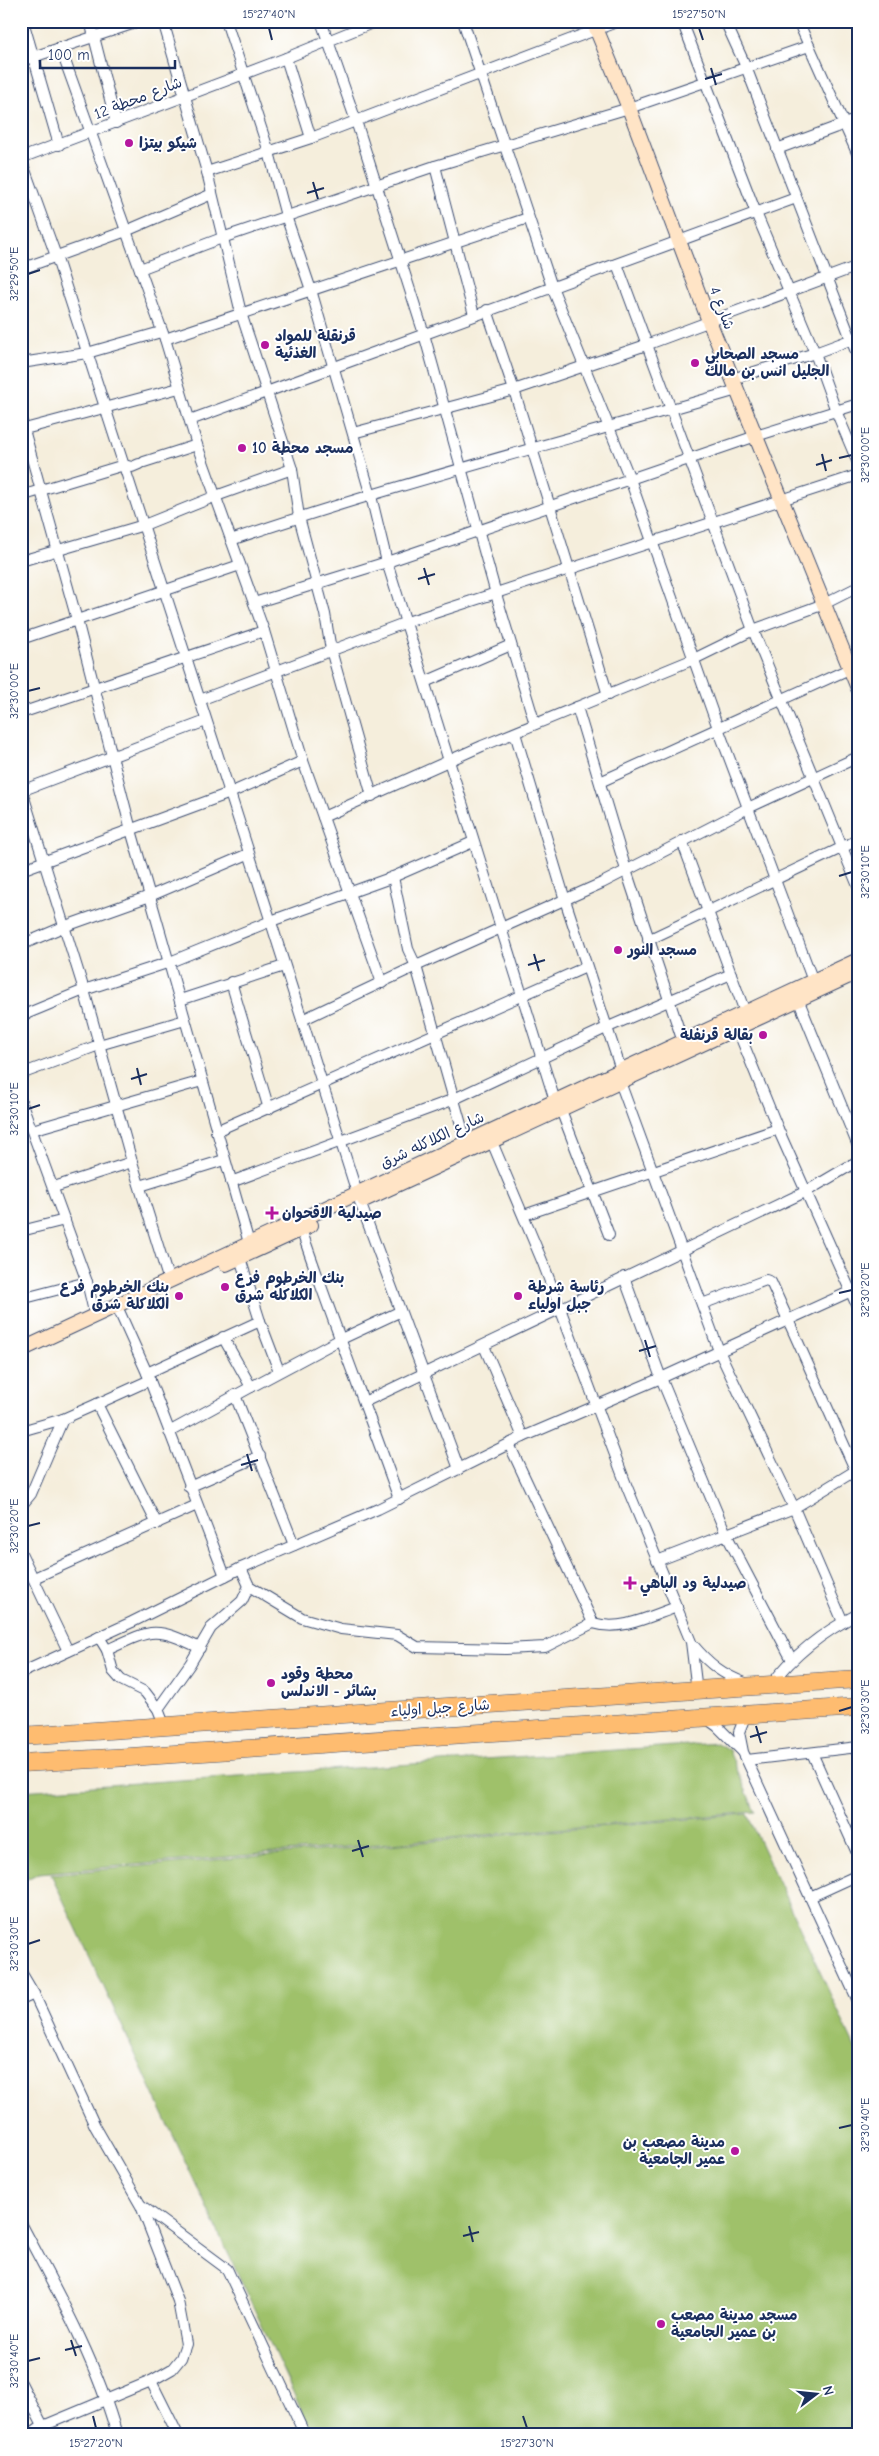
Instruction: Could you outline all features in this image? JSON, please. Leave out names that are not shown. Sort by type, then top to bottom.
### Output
[{"type":"highway","name":"شارع جبل اولياء","points":[[21,1736],[858,1679]]},
{"type":"highway","name":"شارع جبل اولياء","points":[[21,1763],[127,1758],[858,1707]]},
{"type":"highway","points":[[127,1758],[130,1746],[140,1728]]},
{"type":"highway","points":[[93,1759],[101,1731]]},
{"type":"street","points":[[23,21],[32,58],[60,145]]},
{"type":"street","points":[[90,21],[116,123]]},
{"type":"street","points":[[21,61],[140,21]]},
{"type":"street","points":[[163,21],[207,172],[241,312],[292,470],[299,517],[331,637],[331,650],[372,796]]},
{"type":"street","points":[[226,21],[269,152],[286,216],[311,290],[371,496],[387,562],[407,622],[473,842],[558,1105],[610,1235]]},
{"type":"street","points":[[321,21],[356,121],[424,334],[463,468],[496,594],[536,724]]},
{"type":"street","name":"شارع محطة 12","points":[[21,158],[60,145],[377,21]]},
{"type":"street","points":[[463,21],[552,287],[609,425],[654,542],[718,728],[813,981]]},
{"type":"street","points":[[207,172],[311,138],[482,74],[595,26],[619,21]]},
{"type":"street","points":[[682,21],[756,213],[815,353],[836,411],[858,463]]},
{"type":"street","points":[[725,21],[746,67],[827,278],[854,338],[858,357]]},
{"type":"street","points":[[798,21],[858,155]]},
{"type":"street","name":"شارع 4","points":[[595,26],[629,108],[734,384],[824,604],[854,667],[858,688]]},
{"type":"street","points":[[140,269],[222,238],[435,166],[629,108],[809,46]]},
{"type":"street","points":[[60,47],[140,269],[197,445],[264,631],[303,761],[382,982]]},
{"type":"street","points":[[286,58],[311,138]]},
{"type":"street","points":[[777,149],[858,119]]},
{"type":"street","points":[[21,158],[56,256],[104,408],[144,525],[359,1197],[399,1312],[459,1469]]},
{"type":"street","points":[[435,166],[474,315]]},
{"type":"street","points":[[21,270],[126,231],[212,194]]},
{"type":"street","points":[[190,420],[796,198]]},
{"type":"street","points":[[21,363],[87,353],[163,336],[401,261],[528,218]]},
{"type":"street","points":[[617,264],[752,630],[858,886]]},
{"type":"street","points":[[353,433],[446,410],[514,390],[646,346],[858,266]]},
{"type":"street","points":[[487,310],[514,390],[608,695]]},
{"type":"street","points":[[231,540],[299,517],[463,468],[532,450],[609,425],[670,410],[854,338]]},
{"type":"street","points":[[179,388],[104,408],[22,426],[77,620],[131,830],[249,1243]]},
{"type":"street","points":[[254,603],[317,582],[387,562],[756,436],[858,404]]},
{"type":"street","points":[[21,496],[124,465],[132,467],[197,445]]},
{"type":"street","points":[[21,561],[144,525],[216,496],[292,470]]},
{"type":"street","points":[[200,700],[407,622],[858,475]]},
{"type":"street","points":[[21,638],[164,592],[240,565]]},
{"type":"street","points":[[323,817],[515,732],[694,659],[752,630],[824,604],[858,587]]},
{"type":"street","points":[[21,713],[264,631]]},
{"type":"street","points":[[425,682],[511,645]]},
{"type":"street","points":[[600,782],[854,667]]},
{"type":"street","points":[[578,707],[626,870],[683,1042]]},
{"type":"street","points":[[169,1281],[132,1162],[84,990],[22,790],[112,758],[206,721]]},
{"type":"street","points":[[515,732],[620,1076],[702,1304],[719,1350],[794,1508],[843,1622]]},
{"type":"street","points":[[302,1020],[416,966],[565,900],[748,808],[858,757]]},
{"type":"street","points":[[21,870],[230,793],[303,761]]},
{"type":"street","points":[[648,940],[774,878],[858,840]]},
{"type":"street","points":[[682,841],[746,1012]]},
{"type":"street","points":[[21,1016],[84,990],[170,962],[271,921],[393,877],[473,842]]},
{"type":"street","points":[[21,945],[63,927],[150,896],[248,854]]},
{"type":"street","points":[[393,877],[408,949],[416,966],[452,1100],[466,1142]]},
{"type":"street","name":"شارع الكلاكله شرق","points":[[620,1076],[683,1042],[858,960]]},
{"type":"street","points":[[180,1000],[284,966]]},
{"type":"street","points":[[216,1131],[586,967]]},
{"type":"street","name":"شارع الكلاكله شرق","points":[[21,1359],[301,1229],[466,1142],[558,1105],[620,1076],[736,1028],[858,972]]},
{"type":"street","points":[[231,1182],[452,1100],[606,1028],[731,974]]},
{"type":"street","points":[[232,982],[269,1109]]},
{"type":"street","points":[[798,999],[858,1146]]},
{"type":"street","points":[[21,1074],[99,1045],[185,1020]]},
{"type":"street","points":[[736,1028],[778,1129],[854,1290],[858,1308]]},
{"type":"street","points":[[32,1130],[202,1081]]},
{"type":"street","points":[[21,1102],[54,1187],[87,1282],[95,1316]]},
{"type":"street","name":"شارع الكلاكله شرق","points":[[21,1350],[249,1243],[492,1142],[558,1105]]},
{"type":"street","points":[[524,1215],[778,1129]]},
{"type":"street","points":[[492,1142],[524,1215],[657,1561],[691,1642],[697,1691]]},
{"type":"street","points":[[140,1186],[224,1160]]},
{"type":"street","points":[[364,1402],[807,1191],[858,1161]]},
{"type":"street","points":[[54,1187],[132,1162]]},
{"type":"street","points":[[21,1231],[64,1220]]},
{"type":"street","points":[[301,1229],[339,1340],[364,1402],[399,1499]]},
{"type":"street","points":[[240,1258],[260,1321],[279,1370]]},
{"type":"street","points":[[624,1277],[661,1378],[726,1534],[792,1660]]},
{"type":"street","points":[[657,1561],[794,1508],[857,1472],[769,1280],[702,1304]]},
{"type":"street","points":[[21,1299],[87,1282]]},
{"type":"street","points":[[21,1673],[241,1568],[399,1499],[523,1437],[661,1378],[854,1290]]},
{"type":"street","points":[[169,1432],[279,1370],[399,1312]]},
{"type":"street","points":[[120,1313],[149,1376],[189,1487],[225,1576]]},
{"type":"street","points":[[21,1431],[63,1419],[97,1404],[224,1337],[260,1321]]},
{"type":"street","points":[[224,1337],[251,1387]]},
{"type":"street","points":[[484,1346],[523,1437]]},
{"type":"street","points":[[235,1395],[294,1545]]},
{"type":"street","points":[[97,1404],[157,1524]]},
{"type":"street","points":[[21,1506],[31,1494],[63,1419]]},
{"type":"street","points":[[510,1444],[593,1623]]},
{"type":"street","points":[[189,1487],[260,1456]]},
{"type":"street","points":[[34,1578],[197,1505]]},
{"type":"street","points":[[21,1553],[68,1651]]},
{"type":"street","points":[[241,1568],[249,1586],[302,1618],[341,1629],[397,1635],[417,1647],[506,1649],[545,1647],[593,1623],[604,1626],[622,1626],[676,1607]]},
{"type":"street","points":[[158,1709],[212,1628],[242,1601],[249,1586]]},
{"type":"street","points":[[772,1684],[792,1660],[843,1622],[858,1614]]},
{"type":"street","points":[[107,1650],[141,1635],[161,1631],[200,1648]]},
{"type":"street","points":[[99,1637],[107,1650],[113,1671],[121,1680],[145,1692],[158,1709],[165,1727]]},
{"type":"street","points":[[691,1642],[716,1670],[725,1676],[753,1685]]},
{"type":"street","points":[[746,1714],[738,1732],[745,1756],[858,2000]]},
{"type":"street","points":[[703,1717],[717,1726],[745,1756],[812,1753],[858,1747]]},
{"type":"street","points":[[812,1753],[858,1855]]},
{"type":"street","points":[[810,1897],[858,1875]]},
{"type":"street","points":[[21,1972],[34,1994],[94,2126],[141,2206],[178,2301],[186,2344],[181,2358],[172,2369],[151,2381],[107,2398],[44,2430],[30,2435]]},
{"type":"street","points":[[21,2000],[34,1994]]},
{"type":"street","points":[[141,2206],[227,2269],[305,2435]]},
{"type":"street","points":[[21,2222],[75,2328],[107,2398],[117,2435]]},
{"type":"street","points":[[151,2381],[178,2435]]},
{"type":"street","points":[[21,2383],[44,2430]]},
{"type":"green space","points":[[717,1743],[729,1750],[755,1812],[39,1873],[21,1882],[21,1791]]},
{"type":"green space","points":[[747,1814],[858,2054],[858,2435],[313,2435],[51,1874]]},
{"type":"place","name":"شيكو بيتزا","points":[[129,143]]},
{"type":"place","name":"قرنقلة للمواد الغذئية","points":[[265,345]]},
{"type":"place","name":"مسجد الصحابي الجليل انس بن مالك","points":[[695,363]]},
{"type":"place","name":"مسجد محطة 10","points":[[242,448]]},
{"type":"place","name":"مسجد النور","points":[[618,950]]},
{"type":"place","name":"بقالة قرنفلة","points":[[763,1035]]},
{"type":"place","name":"صيدلية الاقحوان","points":[[272,1213]]},
{"type":"place","name":"بنك الخرطوم فرع الكلاكله شرق","points":[[225,1287]]},
{"type":"place","name":"بنك الخرطوم فرع الكلاكلة شرق","points":[[179,1296]]},
{"type":"place","name":"رئاسة شرطة جبل اولياء","points":[[518,1296]]},
{"type":"place","name":"صيدلية ود الباهي","points":[[630,1583]]},
{"type":"place","name":"محطة وقود بشائر - الاندلس","points":[[271,1683]]},
{"type":"place","name":"مدينة مصعب بن عمير الجامعية","points":[[735,2151]]},
{"type":"place","name":"مسجد مدينة مصعب بن عمير الجامعية","points":[[661,2324]]}]
